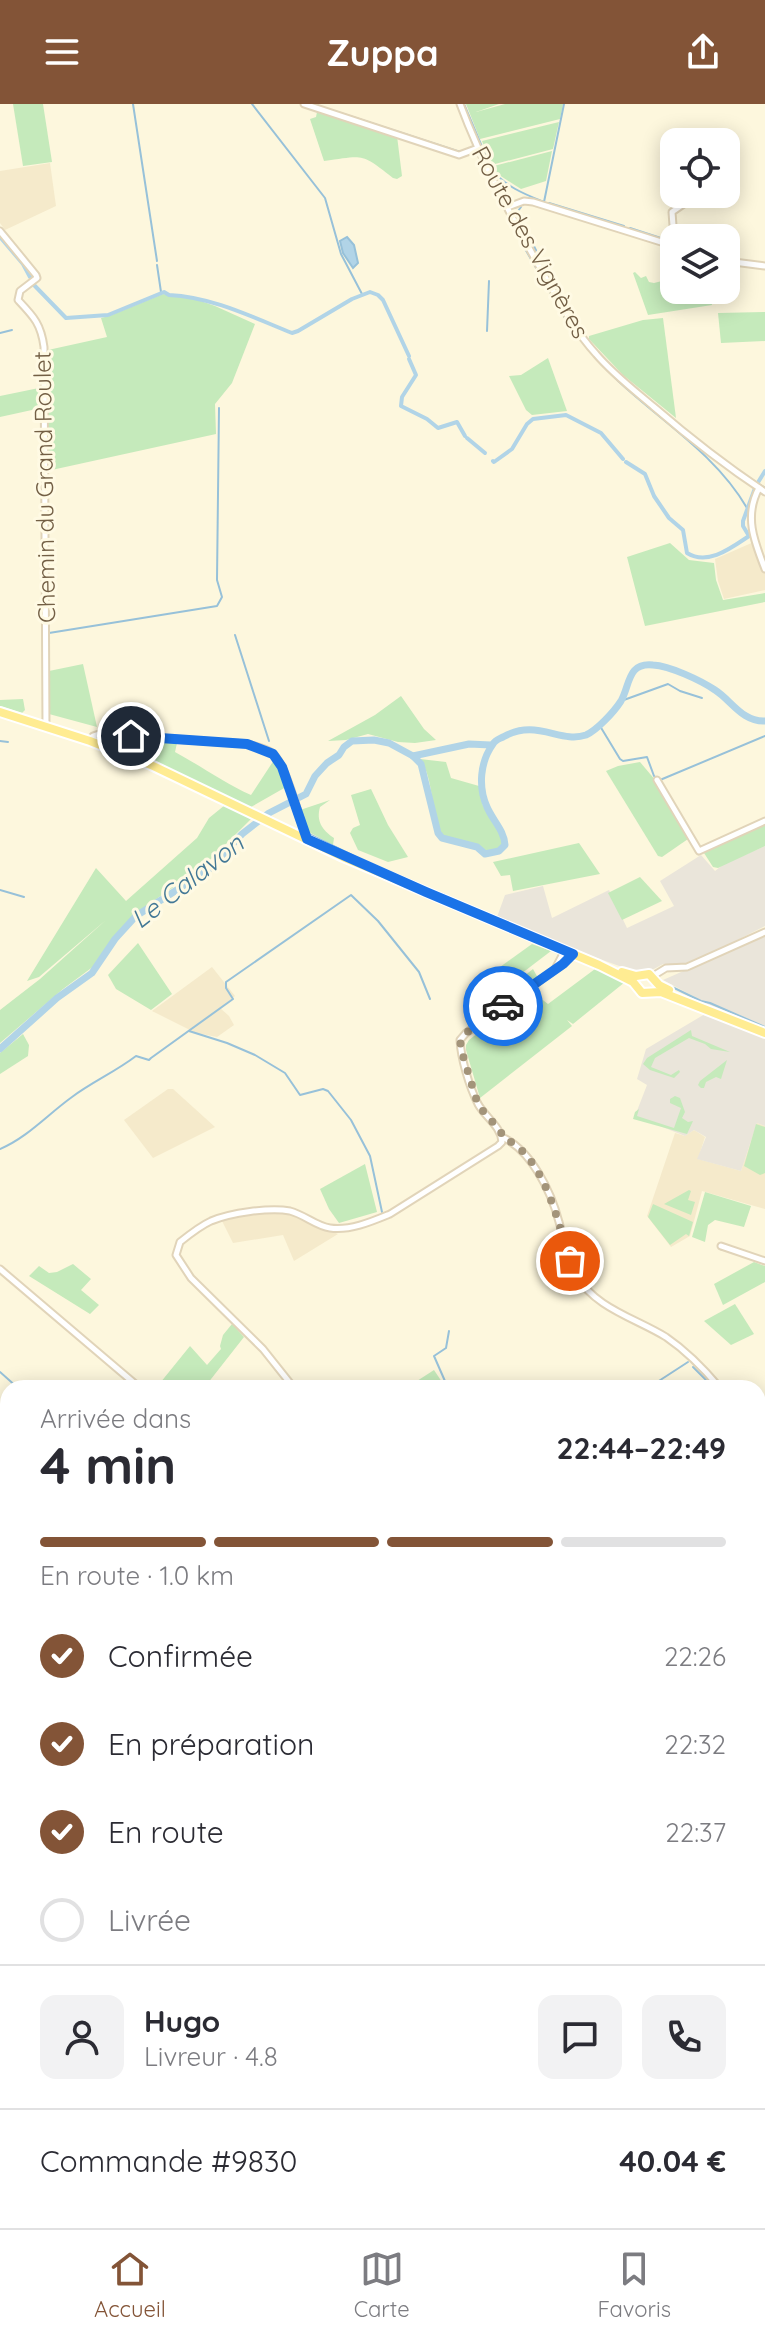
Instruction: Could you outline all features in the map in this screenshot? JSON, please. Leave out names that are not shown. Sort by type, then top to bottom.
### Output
[{"type":"main road","points":[[0,712],[90,741],[171,773],[371,869],[638,980]]},
{"type":"main road","points":[[638,980],[647,974],[699,1006]]},
{"type":"main road","points":[[653,992],[654,979]]},
{"type":"main road","points":[[638,980],[640,993],[661,992],[765,1033]]},
{"type":"street","points":[[304,104],[459,155],[478,148]]},
{"type":"street","name":"Route des Vignères","points":[[460,104],[508,207],[562,305],[593,352],[691,439],[765,492]]},
{"type":"street","points":[[508,207],[524,201],[533,202],[660,238]]},
{"type":"street","name":"Chemin du Grand Roulet","points":[[0,231],[36,275],[37,278],[20,291],[18,300],[36,320],[42,331],[44,347],[46,726]]},
{"type":"street","points":[[740,263],[765,266]]},
{"type":"street","points":[[757,486],[750,513],[755,545],[765,569]]},
{"type":"street","points":[[90,741],[94,735],[102,734],[247,744],[273,754],[282,767],[307,839]]},
{"type":"street","points":[[657,780],[699,851],[765,821]]},
{"type":"street","points":[[654,979],[666,968],[687,967],[765,932]]},
{"type":"street","points":[[288,1380],[264,1350],[191,1278],[176,1255],[180,1242],[210,1222],[261,1211],[288,1210],[330,1228],[380,1218],[490,1151],[502,1142],[501,1132],[478,1105],[460,1040],[554,970],[569,952]]},
{"type":"street","points":[[502,1137],[513,1142],[538,1173],[555,1210],[576,1276],[602,1303],[677,1345],[712,1380]]},
{"type":"street","points":[[721,1246],[765,1261]]},
{"type":"street","points":[[0,1269],[131,1380]]},
{"type":"shaded area","points":[[50,163],[56,206],[5,230],[0,223],[0,171]]},
{"type":"shaded area","points":[[756,541],[765,562],[765,590],[724,599],[715,559]]},
{"type":"shaded area","points":[[765,846],[765,926],[682,965],[663,964],[652,970],[636,972],[497,917],[505,895],[543,886],[552,918],[609,890],[627,928],[674,906],[660,881],[701,855],[715,871]]},
{"type":"shaded area","points":[[765,935],[765,1126],[757,1123],[741,1171],[697,1159],[706,1137],[694,1130],[685,1136],[635,1116],[647,1085],[637,1079],[646,1049],[712,1007],[663,980]]},
{"type":"shaded area","points":[[212,967],[235,996],[220,1008],[234,1025],[217,1037],[196,1033],[152,1011]]},
{"type":"shaded area","points":[[168,1089],[173,1089],[215,1127],[153,1158],[124,1120]]},
{"type":"shaded area","points":[[757,1123],[765,1126],[765,1209],[702,1191],[690,1236],[671,1247],[647,1216],[675,1133],[685,1136],[694,1130],[705,1137],[698,1159],[741,1171]]},
{"type":"shaded area","points":[[270,1212],[292,1214],[338,1234],[294,1261],[283,1235],[233,1243],[221,1219]]},
{"type":"green space","points":[[13,104],[43,104],[52,162],[23,166]]},
{"type":"green space","points":[[466,104],[499,104],[476,112],[505,104],[563,104],[560,119],[480,139]]},
{"type":"green space","points":[[317,112],[397,136],[402,176],[393,178],[361,158],[324,161],[310,119],[316,117]]},
{"type":"green space","points":[[559,122],[553,149],[495,164],[490,162],[482,141]]},
{"type":"green space","points":[[552,151],[546,181],[521,189],[496,173],[494,166]]},
{"type":"green space","points":[[633,273],[641,278],[646,276],[649,282],[660,282],[660,304],[712,305],[648,315]]},
{"type":"green space","points":[[163,294],[198,300],[255,324],[232,383],[215,404],[216,434],[47,471],[48,350],[107,337],[101,318]]},
{"type":"green space","points":[[765,312],[765,341],[721,343],[718,313]]},
{"type":"green space","points":[[663,318],[676,418],[623,375],[589,339],[589,336],[643,320]]},
{"type":"green space","points":[[548,358],[567,411],[532,415],[526,410],[509,376],[521,375]]},
{"type":"green space","points":[[39,388],[41,408],[0,417],[0,396]]},
{"type":"green space","points":[[670,543],[689,560],[714,563],[723,600],[765,593],[765,602],[645,626],[627,557]]},
{"type":"green space","points":[[83,664],[97,727],[49,714],[49,671]]},
{"type":"green space","points":[[401,696],[424,729],[436,740],[398,742],[368,734],[328,741],[375,715]]},
{"type":"green space","points":[[23,699],[25,710],[22,713],[0,706],[0,700]]},
{"type":"green space","points":[[102,738],[177,743],[175,752],[251,795],[274,760],[286,787],[251,807],[100,741]]},
{"type":"green space","points":[[420,759],[446,762],[451,778],[479,786],[483,806],[502,836],[503,844],[498,849],[485,852],[478,845],[444,836],[436,820],[428,777]]},
{"type":"green space","points":[[640,762],[656,781],[688,839],[662,857],[658,856],[606,771]]},
{"type":"green space","points":[[371,789],[408,857],[388,862],[358,850],[350,833],[360,825],[351,795]]},
{"type":"green space","points":[[330,800],[320,807],[319,817],[323,828],[334,838],[333,845],[307,831],[300,810]]},
{"type":"green space","points":[[225,805],[252,818],[204,866],[136,913],[94,966],[0,1043],[0,1010],[40,979],[106,920],[39,977],[27,981],[96,868],[126,901],[197,838],[209,818]]},
{"type":"green space","points":[[765,824],[765,846],[718,868],[713,867],[704,853]]},
{"type":"green space","points":[[579,843],[600,874],[513,891],[510,875],[501,876],[493,862]]},
{"type":"green space","points":[[640,877],[662,901],[622,920],[608,893]]},
{"type":"green space","points":[[138,943],[172,994],[151,1010],[116,989],[108,975]]},
{"type":"green space","points":[[532,944],[551,951],[513,980],[500,967]]},
{"type":"green space","points":[[533,969],[538,978],[497,1007],[489,995],[511,981],[515,983]]},
{"type":"green space","points":[[595,969],[625,982],[573,1024],[567,1020],[572,1026],[480,1098],[466,1050],[469,1040],[531,991],[548,1004]]},
{"type":"green space","points":[[691,1030],[692,1036],[730,1052],[711,1049],[689,1038],[655,1058],[651,1067],[671,1075],[679,1070],[674,1078],[650,1070],[643,1064],[647,1058]]},
{"type":"green space","points":[[23,1034],[29,1045],[28,1056],[0,1074],[0,1053]]},
{"type":"green space","points":[[727,1060],[721,1079],[716,1077],[706,1082],[704,1088],[698,1085],[700,1081]]},
{"type":"green space","points":[[675,1096],[680,1098],[685,1112],[682,1118],[693,1121],[687,1134],[633,1119],[639,1109],[637,1116],[674,1128],[681,1108],[670,1103]]},
{"type":"green space","points":[[756,1124],[765,1127],[765,1173],[760,1175],[744,1166]]},
{"type":"green space","points":[[365,1164],[377,1212],[339,1223],[320,1189]]},
{"type":"green space","points":[[689,1190],[688,1200],[695,1202],[691,1215],[664,1204]]},
{"type":"green space","points":[[705,1192],[751,1206],[744,1227],[715,1220],[708,1225],[705,1242],[692,1237]]},
{"type":"green space","points":[[653,1204],[693,1222],[689,1236],[686,1234],[670,1245],[648,1217]]},
{"type":"green space","points":[[754,1262],[765,1266],[765,1282],[723,1305],[714,1284]]},
{"type":"green space","points":[[73,1264],[91,1279],[81,1290],[99,1305],[90,1314],[29,1276],[39,1266],[49,1273]]},
{"type":"green space","points":[[735,1304],[754,1334],[731,1345],[704,1321]]},
{"type":"green space","points":[[232,1324],[244,1337],[210,1380],[162,1380],[190,1346],[207,1365],[221,1349],[223,1335]]},
{"type":"green space","points":[[434,1370],[441,1380],[419,1380]]},
{"type":"water","points":[[347,237],[354,245],[358,263],[353,268],[343,253],[340,241]]},
{"type":"waterway","points":[[133,104],[157,261]]},
{"type":"waterway","points":[[252,104],[325,198],[341,254],[362,294]]},
{"type":"waterway","points":[[313,104],[463,151]]},
{"type":"waterway","points":[[464,104],[491,168],[508,185],[544,202],[564,104]]},
{"type":"waterway","points":[[549,203],[624,226]]},
{"type":"waterway","points":[[521,207],[519,216],[554,286],[585,337],[618,373],[690,434]]},
{"type":"waterway","points":[[630,228],[660,238]]},
{"type":"waterway","points":[[0,237],[30,277]]},
{"type":"waterway","points":[[520,240],[576,333]]},
{"type":"waterway","points":[[760,263],[765,263]]},
{"type":"waterway","points":[[157,265],[161,292]]},
{"type":"waterway","points":[[487,331],[489,281]]},
{"type":"waterway","points":[[34,285],[66,318],[108,315],[164,292],[216,304],[292,333],[370,292],[383,300],[409,356]]},
{"type":"waterway","points":[[0,333],[12,330]]},
{"type":"waterway","points":[[583,342],[622,385],[711,462],[747,508]]},
{"type":"waterway","points":[[409,359],[416,375],[402,397],[401,406],[438,428],[457,422],[465,436]]},
{"type":"waterway","points":[[49,633],[217,606],[222,597],[217,580],[219,408]]},
{"type":"waterway","points":[[493,461],[512,449],[533,419],[566,415],[601,433],[623,459]]},
{"type":"waterway","points":[[467,438],[485,453]]},
{"type":"waterway","points":[[626,462],[645,474],[654,496],[669,518],[683,530],[687,553],[703,558],[719,554],[749,536],[743,521],[755,488]]},
{"type":"waterway","points":[[739,471],[765,488]]},
{"type":"waterway","points":[[757,484],[765,471]]},
{"type":"waterway","points":[[235,635],[269,741]]},
{"type":"waterway","name":"Le Calavon","points":[[0,1049],[57,998],[92,973],[115,939],[136,916],[208,870],[242,834],[269,813],[306,794],[315,776],[352,741],[389,743],[413,756],[421,764],[438,833],[442,838],[477,847],[485,854],[499,851],[505,845],[482,791],[483,767],[494,743],[515,732],[527,730],[576,737],[586,735],[618,705],[638,667],[660,666],[685,674],[715,690],[743,714],[765,721]]},
{"type":"waterway","points":[[621,701],[668,684],[702,698]]},
{"type":"waterway","points":[[600,726],[620,759],[647,757],[654,776],[660,780],[765,736]]},
{"type":"waterway","points":[[0,741],[8,742]]},
{"type":"waterway","points":[[413,756],[469,744],[491,745]]},
{"type":"waterway","points":[[309,834],[366,862]]},
{"type":"waterway","points":[[405,879],[429,889]]},
{"type":"waterway","points":[[0,890],[24,897]]},
{"type":"waterway","points":[[434,891],[445,895]]},
{"type":"waterway","points":[[0,1149],[136,1056],[149,1060],[233,999],[226,982],[351,895],[378,921],[419,972],[430,999]]},
{"type":"waterway","points":[[664,983],[765,1027]]},
{"type":"waterway","points":[[189,1031],[255,1055],[285,1073],[300,1095],[323,1089],[328,1091],[351,1120],[370,1156],[382,1212]]},
{"type":"waterway","points":[[444,1380],[434,1356],[446,1348],[449,1331]]},
{"type":"waterway","points":[[660,1380],[688,1362]]},
{"type":"waterway","points":[[693,1367],[706,1380]]},
{"type":"waterway","points":[[0,1372],[9,1380]]},
{"type":"way so far","points":[[503,1006],[466,1033],[460,1040],[460,1046],[478,1105],[502,1137],[513,1142],[538,1173],[559,1221],[570,1261]]},
{"type":"route","points":[[131,736],[259,747],[273,754],[282,767],[307,839],[573,954],[503,1006]]}]
